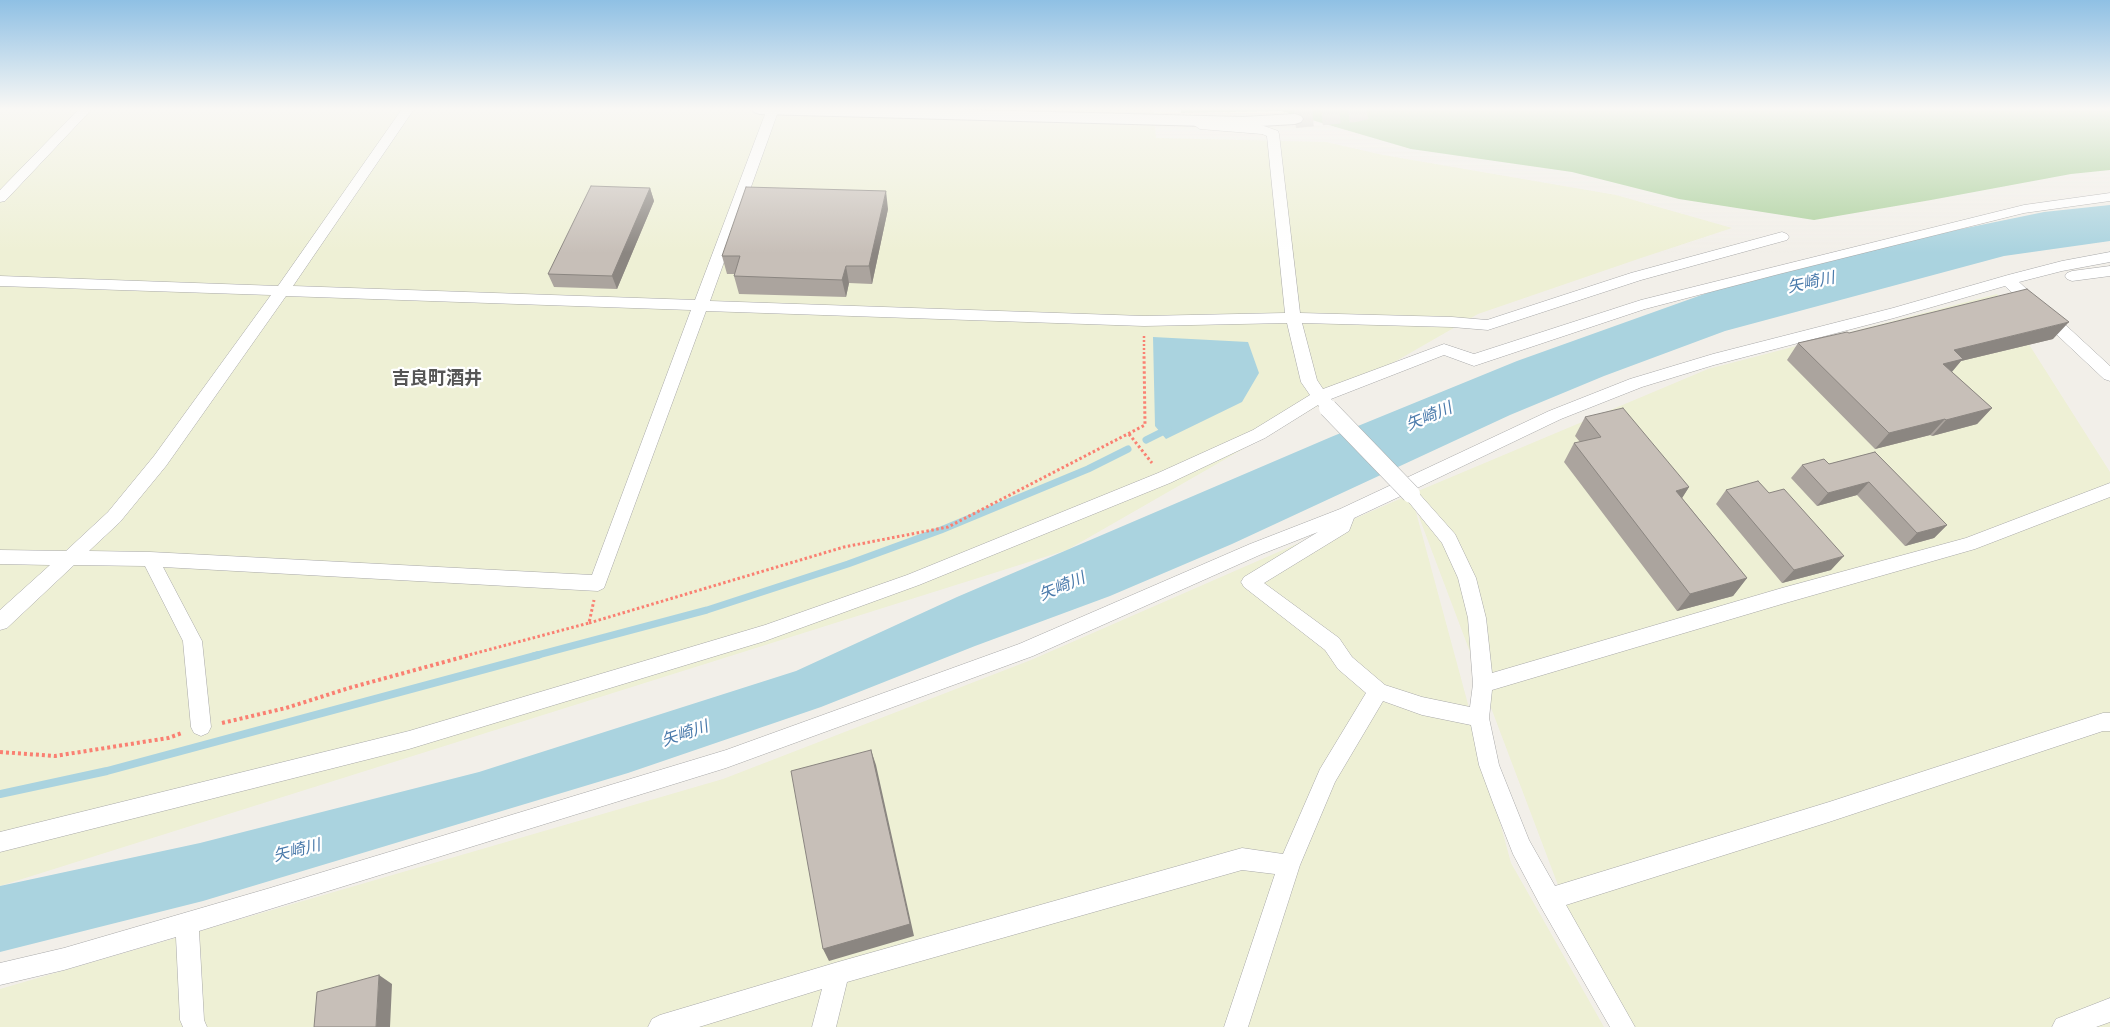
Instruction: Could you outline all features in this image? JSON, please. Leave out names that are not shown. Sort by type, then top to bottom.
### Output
[{"type":"street","points":[[0,198],[40,157]]},
{"type":"street","points":[[0,622],[114,518],[160,461],[283,290],[375,157]]},
{"type":"street","points":[[0,557],[150,559],[598,583],[755,157]]},
{"type":"street","points":[[1275,157],[1293,318],[1309,382],[1325,402],[1411,494],[1449,540],[1467,578],[1476,611],[1483,684],[1479,718],[1489,765],[1521,847],[1623,1027]]},
{"type":"street","points":[[0,842],[409,740],[765,633],[913,580],[1164,478],[1325,402],[1444,349],[1474,360],[1641,304],[2024,209],[2110,197]]},
{"type":"street","points":[[0,281],[1144,320],[1293,318],[1488,325],[1636,276],[1782,237]]},
{"type":"street","points":[[2013,284],[2062,266],[2110,257]]},
{"type":"street","points":[[0,974],[64,959],[187,923],[726,759],[1026,650],[1256,549],[1346,514],[1555,415],[1636,383],[1713,360],[2013,284],[2110,271]]},
{"type":"street","points":[[2013,284],[2110,375]]},
{"type":"street","points":[[1483,684],[1782,596],[1969,544],[2110,490]]},
{"type":"street","points":[[1346,514],[1343,526],[1250,582],[1332,644],[1345,663],[1378,691],[1422,706],[1479,718]]},
{"type":"street","points":[[150,559],[192,641],[202,728]]},
{"type":"street","points":[[1236,1027],[1288,865],[1327,776],[1378,691]]},
{"type":"street","points":[[1549,899],[1829,812],[2103,722],[2110,722]]},
{"type":"street","points":[[660,1027],[838,973],[1242,859],[1288,865]]},
{"type":"street","points":[[187,923],[192,1020],[194,1027]]},
{"type":"street","points":[[824,1027],[838,973]]},
{"type":"street","points":[[2064,1027],[2110,1010]]},
{"type":"path","points":[[0,752],[55,756],[168,738],[286,708],[349,688],[589,623],[844,547],[948,528],[1145,425],[1144,320]]},
{"type":"path","points":[[1129,434],[1164,478]]},
{"type":"path","points":[[589,623],[598,583]]},
{"type":"green space","points":[[0,157],[1394,157],[1616,195],[1732,228],[1478,314],[1067,550],[0,886]]},
{"type":"green space","points":[[1466,157],[2110,157],[2110,170],[2071,174],[1814,220],[1679,199],[1572,172]]},
{"type":"green space","points":[[1997,294],[2110,472],[2110,1027],[1633,1027],[1570,917],[1413,501],[1511,863],[1604,1027],[0,1027],[0,989],[723,779],[1031,660],[1411,494],[1708,369]]},
{"type":"water","name":"矢崎川","points":[[2110,205],[2110,241],[2004,256],[1725,331],[1604,376],[1510,415],[1232,544],[1110,596],[975,646],[821,707],[628,773],[203,901],[0,952],[0,886],[200,843],[479,772],[796,671],[957,597],[1331,437],[1517,361],[1721,288],[1937,234],[2044,212]]},
{"type":"water","points":[[1153,337],[1248,342],[1259,373],[1242,402],[1166,439],[1155,426]]},
{"type":"building","points":[[591,186],[650,188],[612,276],[548,274]]},
{"type":"building","points":[[746,187],[886,191],[869,266],[846,266],[842,280],[734,276],[740,256],[722,256]]},
{"type":"building","points":[[2027,289],[2069,322],[1954,350],[1963,359],[1943,364],[1992,408],[1946,420],[1889,433],[1798,343],[1849,333]]},
{"type":"building","points":[[1623,408],[1689,487],[1676,491],[1747,578],[1690,594],[1574,443],[1601,437],[1585,417]]},
{"type":"building","points":[[1875,452],[1947,525],[1917,533],[1869,482],[1828,493],[1802,465],[1824,459],[1829,464]]},
{"type":"building","points":[[1758,481],[1769,493],[1784,489],[1844,556],[1794,570],[1726,490]]},
{"type":"building","points":[[871,750],[910,924],[823,949],[791,771]]},
{"type":"building","points":[[379,975],[376,1027],[314,1027],[317,992]]},
{"type":"waterway","points":[[1146,440],[1168,429]]},
{"type":"waterway","points":[[534,656],[707,610],[848,564],[941,530],[1088,469],[1128,449]]},
{"type":"waterway","points":[[0,794],[107,771],[538,655]]},
{"type":"district","name":"吉良町酒井","points":[[437,379]]}]
